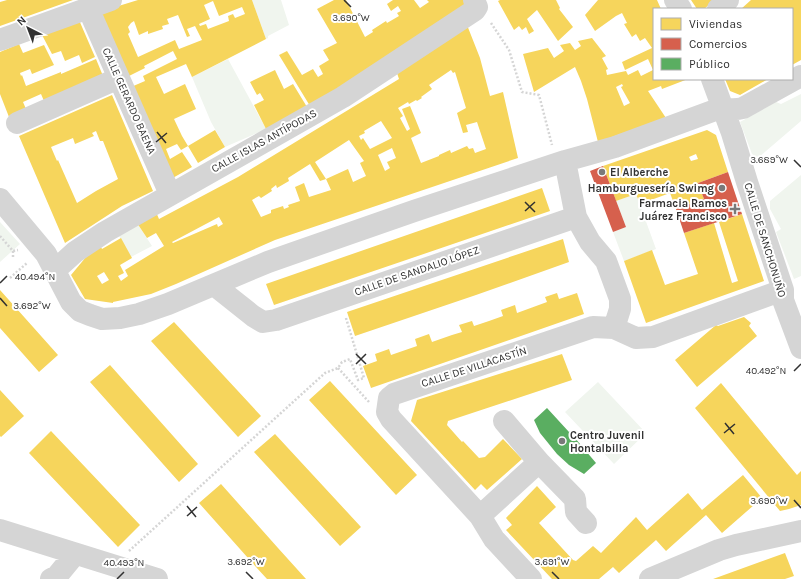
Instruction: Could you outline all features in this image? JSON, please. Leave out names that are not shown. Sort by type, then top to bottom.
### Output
[{"type":"street","points":[[0,40],[111,0]]},
{"type":"street","points":[[719,8],[728,0]]},
{"type":"street","name":"CALLE ISLAS ANTÍPODAS","points":[[54,272],[75,252],[105,232],[343,97],[482,7]]},
{"type":"street","name":"CALLE GERARDO BAENA","points":[[88,8],[170,194]]},
{"type":"street","points":[[0,199],[42,248],[71,302],[80,311],[102,319],[120,318],[168,304],[268,262],[399,216],[559,155],[615,147],[723,109],[736,110],[743,108],[801,76]]},
{"type":"street","points":[[17,123],[119,78]]},
{"type":"street","name":"CALLE DE SANCHONUÑO","points":[[712,80],[732,133],[747,182],[789,294],[801,348]]},
{"type":"street","points":[[559,155],[576,217],[590,242],[606,261],[620,299],[620,309],[614,328]]},
{"type":"street","name":"CALLE DE SANDALIO LÓPEZ","points":[[214,285],[253,316],[263,322],[276,320],[576,217]]},
{"type":"street","name":"CALLE DE VILLACASTÍN","points":[[531,579],[494,539],[480,516],[391,419],[387,412],[389,398],[394,394],[593,327],[614,328],[636,338],[653,337],[789,294]]},
{"type":"street","points":[[504,422],[539,462],[575,499],[576,512],[586,523]]},
{"type":"street","points":[[480,516],[539,462]]},
{"type":"street","points":[[0,530],[157,579]]},
{"type":"street","points":[[650,579],[719,550],[801,531]]},
{"type":"street","points":[[768,539],[801,543]]},
{"type":"street","points":[[51,579],[57,576],[75,554]]},
{"type":"path","points":[[482,7],[509,50],[522,92],[539,95],[559,155]]},
{"type":"path","points":[[0,236],[14,251]]},
{"type":"path","points":[[14,251],[22,249]]},
{"type":"path","points":[[13,257],[14,251]]},
{"type":"path","points":[[10,278],[32,259]]},
{"type":"path","points":[[126,553],[325,373],[338,368],[342,362],[350,358],[358,380],[364,378],[346,318]]},
{"type":"path","points":[[338,368],[370,403],[375,404]]},
{"type":"shaded area","points":[[252,0],[281,0],[289,25],[268,36],[266,39]]},
{"type":"shaded area","points":[[228,59],[266,129],[225,147],[211,122],[192,77]]},
{"type":"shaded area","points":[[801,94],[801,121],[758,158],[752,154],[740,122],[776,102],[781,104]]},
{"type":"shaded area","points":[[801,175],[801,276],[794,279],[776,232],[781,229],[770,209],[770,201]]},
{"type":"shaded area","points":[[636,194],[656,249],[624,261],[613,232],[626,227],[616,201]]},
{"type":"shaded area","points":[[0,222],[20,244],[0,262]]},
{"type":"shaded area","points":[[137,223],[152,246],[131,257],[118,234]]},
{"type":"shaded area","points":[[598,382],[646,433],[614,464],[565,412]]},
{"type":"building: Viviendas","points":[[7,0],[73,0],[0,26],[0,2]]},
{"type":"building: Viviendas","points":[[138,0],[252,0],[266,39],[192,77],[186,64],[156,77],[164,94],[185,84],[196,109],[174,119],[188,146],[181,150],[177,144],[166,149],[170,159],[182,152],[192,167],[171,179],[131,87],[145,81],[143,76],[177,59],[173,51],[144,66],[145,68],[127,77],[99,12]],"holes":[[[213,1],[219,16],[242,7],[245,14],[235,18],[233,14],[228,16],[229,21],[208,29],[206,24],[200,26],[199,24],[210,19],[204,5]],[[178,15],[187,37],[190,36],[187,29],[195,26],[202,40],[179,49],[175,40],[138,57],[128,34],[130,32],[128,27],[131,23],[134,21],[139,35],[148,31],[148,34],[163,29],[162,26],[169,24],[167,19]]]},
{"type":"building: Viviendas","points":[[334,0],[346,0],[365,37],[373,32],[372,30],[386,21],[387,23],[399,16],[397,13],[401,11],[398,6],[391,11],[387,4],[393,0],[414,0],[420,8],[429,2],[427,0],[463,0],[469,7],[310,106],[279,55],[287,51],[302,75],[313,69],[318,77],[323,74],[319,66],[329,60],[323,50],[337,43],[317,9]]},
{"type":"building: Viviendas","points":[[556,0],[560,8],[559,9],[573,27],[558,41],[537,10],[527,19],[534,31],[529,34],[526,27],[522,30],[519,26],[514,30],[498,1]]},
{"type":"building: Viviendas","points":[[598,0],[657,0],[661,8],[653,8],[653,70],[648,59],[625,70],[622,62],[652,48],[645,38],[640,41],[636,34],[632,37],[624,24],[627,23],[622,13],[595,31],[585,15]]},
{"type":"building: Viviendas","points":[[691,0],[715,0],[705,8],[696,8]]},
{"type":"building: Viviendas","points":[[751,0],[801,0],[801,60],[793,64],[793,8],[742,8]]},
{"type":"building: Viviendas","points":[[79,20],[95,57],[82,63],[79,55],[65,61],[61,51],[52,54],[42,35]]},
{"type":"building: Viviendas","points":[[467,25],[480,58],[490,96],[503,92],[518,158],[275,240],[151,294],[113,303],[85,299],[71,275],[86,257],[100,245],[102,249],[121,238],[132,258],[120,265],[124,273],[118,276],[121,281],[128,276],[125,270],[164,246],[156,233],[147,238],[137,223],[156,212],[159,219],[238,177],[399,79],[397,73]],"holes":[[[451,70],[453,73],[455,72],[466,108],[457,113],[463,133],[468,132],[466,125],[477,122],[486,149],[475,153],[473,148],[469,149],[467,146],[451,153],[450,150],[421,163],[411,138],[421,133],[410,106],[402,109],[410,129],[407,131],[400,118],[403,116],[398,108],[408,102],[409,104],[422,98],[421,97],[432,89],[429,85]],[[381,121],[392,138],[370,149],[363,138],[361,140],[359,136],[365,133],[364,131]],[[349,140],[364,161],[360,163],[366,176],[353,182],[348,169],[326,179],[315,162]],[[392,148],[396,158],[387,162],[390,168],[385,171],[378,155]],[[310,164],[320,181],[326,179],[331,190],[309,197],[304,183],[295,187],[300,201],[288,205],[289,207],[284,209],[283,206],[271,210],[271,213],[261,217],[252,200],[259,196],[261,198],[272,191],[271,189],[276,185],[277,188],[289,181],[288,178]],[[219,217],[223,224],[218,227],[217,224],[173,243],[172,242]],[[104,272],[109,280],[102,284],[97,276]]]},
{"type":"building: Viviendas","points":[[592,38],[606,56],[602,58],[608,69],[606,70],[607,75],[626,71],[628,75],[638,70],[641,76],[653,70],[653,80],[685,80],[662,89],[661,86],[648,91],[666,118],[598,142],[587,99],[575,67],[534,92],[523,54],[548,48],[554,58],[564,51],[560,45],[570,43],[575,50],[581,46],[578,41]],"holes":[[[622,84],[623,86],[621,87],[630,103],[624,106],[616,87]]]},
{"type":"building: Viviendas","points":[[19,44],[23,53],[44,45],[54,65],[32,74],[30,69],[20,73],[26,86],[61,72],[61,74],[96,59],[103,76],[44,101],[41,94],[23,102],[26,109],[9,117],[0,94],[0,52]]},
{"type":"building: Viviendas","points":[[275,70],[284,89],[293,84],[307,107],[266,129],[254,105],[264,100],[260,93],[257,95],[250,82]]},
{"type":"building: Viviendas","points":[[725,80],[766,80],[740,95],[730,91]]},
{"type":"building: Viviendas","points":[[112,95],[153,191],[122,206],[65,243],[19,136]],"holes":[[[96,131],[100,141],[103,141],[118,179],[77,203],[51,147],[73,138],[75,144],[94,136],[92,133]]]},
{"type":"building: Viviendas","points":[[215,130],[225,147],[198,163],[188,146]]},
{"type":"building: Viviendas","points":[[707,130],[716,135],[728,172],[698,183],[704,199],[676,209],[670,193],[640,204],[636,194],[616,201],[603,166]],"holes":[[[696,154],[698,159],[691,161],[689,157]]]},
{"type":"building: Viviendas","points":[[542,188],[550,211],[274,305],[266,284]]},
{"type":"building: Viviendas","points":[[742,214],[764,281],[646,323],[624,261],[652,250],[665,285],[698,274],[684,233],[714,223],[732,283],[738,281],[719,222]]},
{"type":"building: Viviendas","points":[[563,239],[569,262],[355,336],[347,312]]},
{"type":"building: Viviendas","points":[[0,290],[58,355],[39,372],[0,328]]},
{"type":"building: Viviendas","points":[[557,293],[559,299],[577,293],[584,314],[371,388],[363,366],[377,361],[375,354],[389,349],[391,355],[417,346],[415,339],[429,334],[432,342],[462,332],[459,325],[472,321],[474,326],[503,316],[501,310],[515,305],[517,313],[547,302],[545,297]]},
{"type":"building: Viviendas","points":[[744,317],[751,323],[749,326],[757,336],[697,387],[675,360],[716,325],[718,326]]},
{"type":"building: Viviendas","points":[[174,322],[261,416],[238,437],[151,341]]},
{"type":"building: Viviendas","points":[[562,354],[572,380],[448,421],[447,425],[479,458],[485,457],[503,439],[522,459],[487,490],[481,484],[475,490],[411,421],[417,400]]},
{"type":"building: Viviendas","points":[[110,365],[198,464],[179,482],[90,382]]},
{"type":"building: Viviendas","points":[[330,381],[417,475],[396,495],[309,400]]},
{"type":"building: Viviendas","points":[[721,383],[797,475],[801,471],[801,505],[780,511],[695,408]]},
{"type":"building: Viviendas","points":[[0,390],[24,416],[1,437],[0,436]]},
{"type":"building: Viviendas","points":[[51,431],[140,525],[118,547],[29,453]]},
{"type":"building: Viviendas","points":[[275,434],[361,527],[340,546],[254,452]]},
{"type":"building: Viviendas","points":[[743,475],[762,498],[722,533],[706,515],[666,551],[656,540],[619,573],[613,567],[599,579],[552,579],[506,530],[512,525],[506,518],[537,486],[556,507],[539,523],[573,560],[576,561],[593,546],[601,553],[636,517],[647,530],[688,493],[702,510]]},
{"type":"building: Viviendas","points":[[221,484],[306,579],[267,579],[256,567],[199,503]]},
{"type":"building: Viviendas","points":[[785,553],[794,576],[785,579],[713,579]]},
{"type":"building: Comercios","points":[[603,166],[626,227],[613,232],[590,171]]},
{"type":"building: Comercios","points":[[728,172],[742,214],[684,233],[676,209],[704,199],[698,183]]},
{"type":"building: Público","name":"Centro Juvenil Hontalbilla","points":[[547,408],[569,432],[572,430],[578,436],[575,438],[596,463],[584,474],[569,465],[557,454],[540,433],[534,420]]},
{"type":"place","name":"El Alberche","points":[[602,172]]},
{"type":"place","name":"Hamburguesería Swimg","points":[[722,188]]},
{"type":"place","name":"Farmacia Ramos Juárez Francisco","points":[[735,209]]},
{"type":"place","name":"Centro Juvenil Hontalbilla","points":[[562,441]]}]
